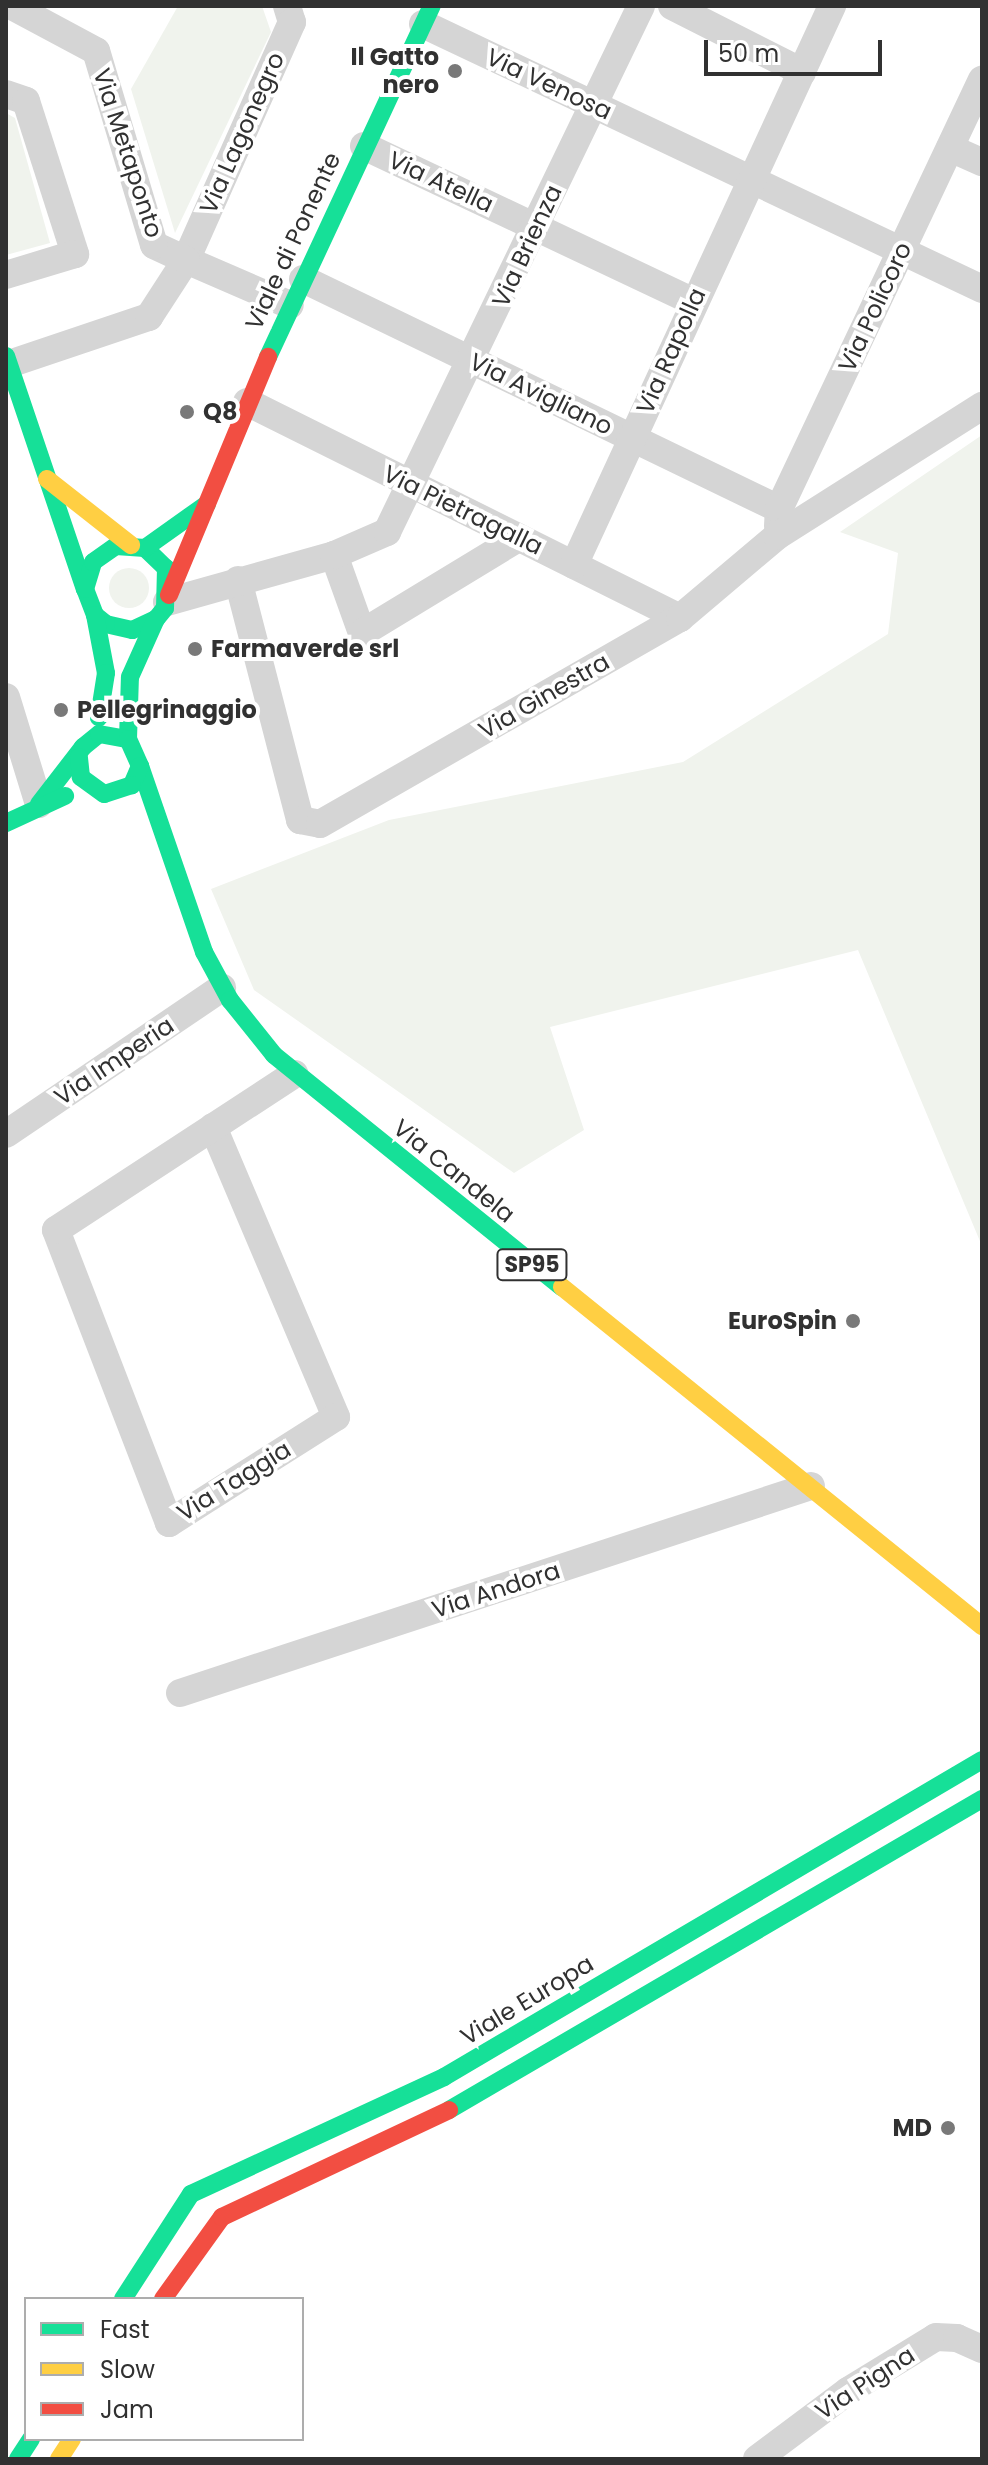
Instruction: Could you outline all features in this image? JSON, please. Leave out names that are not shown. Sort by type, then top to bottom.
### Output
[{"type":"main road","name":"Viale di Ponente","points":[[140,766],[128,739],[130,677],[210,502],[247,402],[290,305],[427,15]]},
{"type":"main road","points":[[7,360],[95,615],[106,673],[94,737],[39,804]]},
{"type":"main road","points":[[47,479],[166,568],[164,605],[132,630],[118,629],[95,615]]},
{"type":"main road","points":[[85,589],[86,575],[103,551],[138,546],[210,502]]},
{"type":"main road","points":[[94,737],[109,732],[128,739]]},
{"type":"main road","points":[[79,757],[81,777],[95,791]]},
{"type":"main road","points":[[6,823],[39,804],[95,791],[115,794],[132,785],[140,766]]},
{"type":"main road","name":"Via Candela","points":[[140,766],[192,925],[222,988],[246,1023],[294,1074],[982,1626]]},
{"type":"main road","name":"Via Candela","points":[[115,794],[139,809],[164,841]]},
{"type":"main road","name":"Viale Europa","points":[[124,2297],[191,2194],[444,2077],[982,1760]]},
{"type":"main road","points":[[164,2297],[222,2217],[415,2128],[517,2074],[982,1799]]},
{"type":"main road","points":[[18,2459],[30,2441]]},
{"type":"main road","points":[[59,2459],[71,2441]]},
{"type":"street","name":"Via Metaponto","points":[[7,360],[149,317],[186,260],[154,245],[96,51],[43,13],[12,6]]},
{"type":"street","name":"Via Lagonegro","points":[[186,260],[292,22],[287,6]]},
{"type":"street","name":"Via Brienza","points":[[164,605],[230,582],[334,555],[387,532],[413,485],[641,6]]},
{"type":"street","points":[[672,6],[802,72],[832,6]]},
{"type":"street","name":"Via Venosa","points":[[427,15],[593,105],[901,251]]},
{"type":"street","name":"Via Rapolla","points":[[574,565],[692,301],[802,72]]},
{"type":"street","name":"Via Policoro","points":[[778,522],[982,80]]},
{"type":"street","points":[[6,94],[26,101],[75,254],[6,275]]},
{"type":"street","name":"Via Atella","points":[[364,146],[692,301]]},
{"type":"street","points":[[950,148],[982,162]]},
{"type":"street","points":[[901,251],[982,289]]},
{"type":"street","points":[[186,260],[290,305]]},
{"type":"street","name":"Via Avigliano","points":[[303,279],[633,438],[778,522]]},
{"type":"street","name":"Via Pietragalla","points":[[247,402],[680,618]]},
{"type":"street","name":"Via Ginestra","points":[[230,582],[300,820],[320,824],[680,618],[778,522],[982,406]]},
{"type":"street","points":[[334,555],[362,633],[518,538]]},
{"type":"street","points":[[193,540],[230,582]]},
{"type":"street","points":[[6,697],[39,804]]},
{"type":"street","name":"Via Imperia","points":[[6,1134],[222,988]]},
{"type":"street","name":"Via Taggia","points":[[213,1127],[336,1417],[169,1523],[56,1230],[213,1127],[294,1074]]},
{"type":"street","name":"Via Andora","points":[[180,1693],[811,1486]]},
{"type":"street","name":"Via Pigna","points":[[757,2459],[848,2391],[936,2337],[957,2338],[982,2349]]},
{"type":"shaded area","points":[[178,6],[262,6],[271,32],[175,233],[131,89]]},
{"type":"shaded area","points":[[6,113],[15,118],[50,243],[6,255]]},
{"type":"shaded area","points":[[982,435],[982,1246],[858,950],[550,1027],[584,1130],[514,1173],[254,990],[211,889],[389,820],[683,762],[888,634],[898,553],[840,532]]},
{"type":"shaded area","points":[[129,568],[143,574],[149,588],[143,602],[129,608],[115,602],[109,588],[115,574]]},
{"type":"traffic: fast","points":[[268,357],[432,6]]},
{"type":"traffic: fast","points":[[6,356],[85,589]]},
{"type":"traffic: fast","points":[[145,548],[166,568],[165,608],[156,619],[132,630],[106,624],[95,615],[85,589],[93,562],[116,546],[145,548],[207,504]]},
{"type":"traffic: fast","points":[[95,615],[106,673],[99,717]]},
{"type":"traffic: fast","points":[[128,739],[130,677],[156,619]]},
{"type":"traffic: fast","points":[[39,804],[83,747],[99,734],[128,739],[140,766],[132,785],[104,794],[81,777],[79,757]]},
{"type":"traffic: fast","points":[[140,766],[204,952],[230,1000],[274,1055],[562,1287]]},
{"type":"traffic: fast","points":[[6,823],[65,796]]},
{"type":"traffic: fast","points":[[124,2297],[191,2194],[444,2077],[982,1760]]},
{"type":"traffic: fast","points":[[449,2110],[982,1799]]},
{"type":"traffic: fast","points":[[18,2459],[30,2441]]},
{"type":"traffic: slow","points":[[47,479],[131,545]]},
{"type":"traffic: slow","points":[[562,1287],[982,1626]]},
{"type":"traffic: slow","points":[[59,2459],[71,2441]]},
{"type":"traffic: jam","points":[[169,595],[268,357]]},
{"type":"traffic: jam","points":[[164,2297],[222,2217],[449,2110]]},
{"type":"place","name":"Il Gatto nero","points":[[455,71]]},
{"type":"place","name":"Q8","points":[[187,412]]},
{"type":"place","name":"Farmaverde srl","points":[[195,649]]},
{"type":"place","name":"Pellegrinaggio","points":[[61,710]]},
{"type":"place","name":"EuroSpin","points":[[853,1321]]},
{"type":"place","name":"MD","points":[[948,2128]]}]
